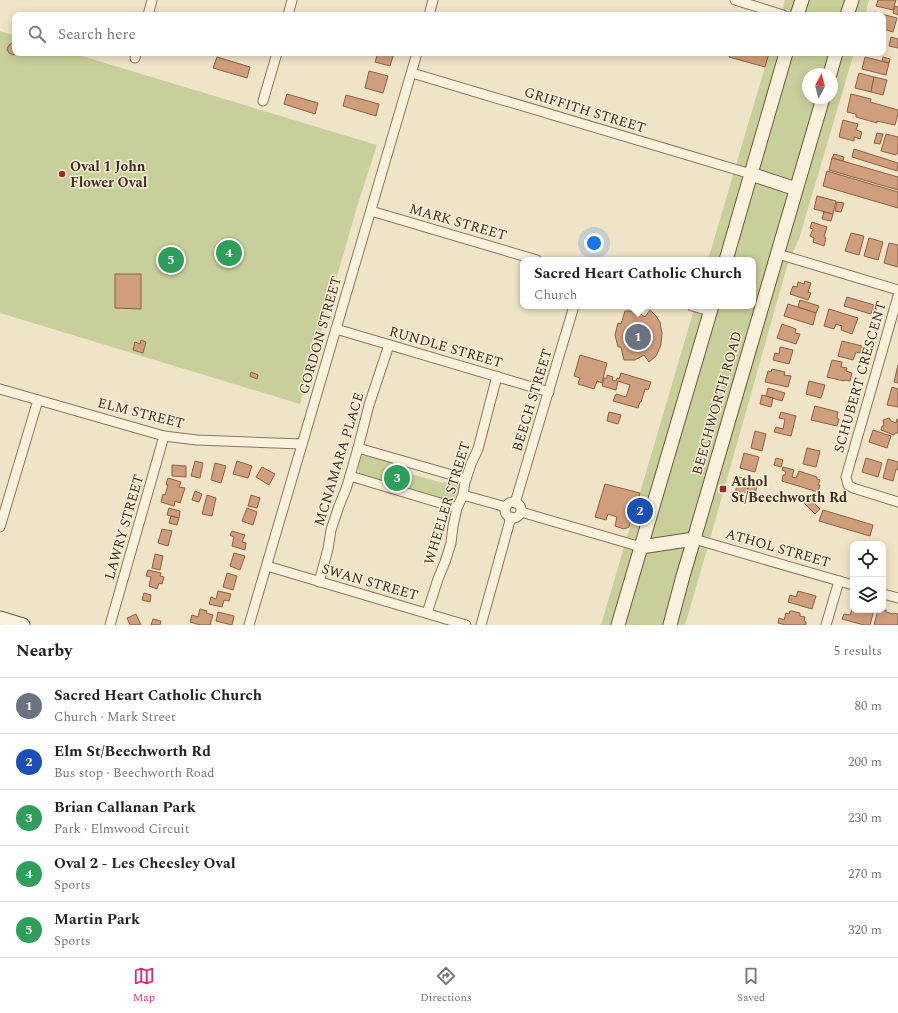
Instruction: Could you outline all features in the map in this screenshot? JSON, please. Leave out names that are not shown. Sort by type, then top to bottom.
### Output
[{"type":"main road","points":[[798,12],[802,0]]},
{"type":"main road","points":[[848,12],[852,0]]},
{"type":"main road","points":[[727,257],[785,56]]},
{"type":"main road","points":[[832,68],[835,56]]},
{"type":"main road","name":"BEECHWORTH ROAD","points":[[670,625],[821,104]]},
{"type":"main road","points":[[751,174],[796,189]]},
{"type":"main road","points":[[618,625],[711,309]]},
{"type":"main road","points":[[641,547],[694,539]]},
{"type":"main road","points":[[0,618],[24,625]]},
{"type":"street","points":[[149,12],[152,0]]},
{"type":"street","points":[[289,12],[292,0]]},
{"type":"street","points":[[429,12],[433,0]]},
{"type":"street","points":[[735,0],[773,12]]},
{"type":"street","points":[[263,102],[276,56]]},
{"type":"street","name":"GORDON STREET","points":[[249,625],[416,56]]},
{"type":"street","name":"GRIFFITH STREET","points":[[412,73],[751,174]]},
{"type":"street","name":"MARK STREET","points":[[371,211],[527,257]]},
{"type":"street","points":[[778,254],[898,290]]},
{"type":"street","name":"SCHUBERT CRESCENT","points":[[898,296],[846,477],[848,485],[853,488],[898,502]]},
{"type":"street","name":"BEECH STREET","points":[[515,502],[573,309]]},
{"type":"street","name":"RUNDLE STREET","points":[[336,329],[549,392]]},
{"type":"street","name":"MCNAMARA PLACE","points":[[319,582],[328,549],[331,530],[346,489],[389,345]]},
{"type":"street","name":"WHEELER STREET","points":[[427,613],[451,543],[457,508],[463,494],[466,479],[478,450],[496,376]]},
{"type":"street","name":"ELM STREET","points":[[0,389],[164,436],[197,440],[302,444]]},
{"type":"street","points":[[0,527],[38,400]]},
{"type":"street","name":"LAWRY STREET","points":[[110,625],[164,436]]},
{"type":"street","points":[[358,448],[466,479]]},
{"type":"street","points":[[350,476],[457,508]]},
{"type":"street","points":[[463,494],[506,507]]},
{"type":"street","points":[[515,502],[520,506],[521,512],[514,518],[511,517],[506,513],[506,507],[510,503],[515,502]]},
{"type":"street","points":[[521,512],[641,547]]},
{"type":"street","points":[[480,625],[511,517]]},
{"type":"street","name":"ATHOL STREET","points":[[694,539],[850,584]]},
{"type":"street","name":"SWAN STREET","points":[[267,566],[466,625]]},
{"type":"street","points":[[826,625],[839,581]]},
{"type":"street","points":[[886,595],[898,598]]},
{"type":"green space","points":[[785,0],[869,0],[866,12],[782,12]]},
{"type":"green space","points":[[0,31],[12,35],[12,56],[82,56],[377,145],[357,207],[300,404],[0,313]]},
{"type":"green space","points":[[768,56],[853,56],[799,239],[788,263],[685,625],[601,625],[694,309],[756,309],[756,257],[709,257]]},
{"type":"green space","points":[[363,455],[399,463],[404,472],[443,483],[448,481],[445,476],[452,478],[457,481],[459,486],[458,493],[450,502],[361,476],[358,470],[358,465],[359,459]]},
{"type":"building","points":[[878,0],[896,0],[893,10],[876,6]]},
{"type":"building","points":[[895,6],[898,7],[898,15],[893,13]]},
{"type":"building","points":[[886,15],[897,18],[893,32],[886,30]]},
{"type":"building","points":[[891,37],[898,39],[898,48],[889,46]]},
{"type":"building","points":[[12,43],[12,54],[9,53],[7,49]]},
{"type":"building","points":[[377,56],[393,56],[390,66],[375,62]]},
{"type":"building","points":[[729,56],[768,56],[765,67]]},
{"type":"building","points":[[217,57],[250,67],[247,78],[213,68]]},
{"type":"building","points":[[865,57],[889,63],[886,75],[862,69]]},
{"type":"building","points":[[883,57],[890,59],[889,63],[882,61]]},
{"type":"building","points":[[369,71],[388,76],[383,93],[365,88]]},
{"type":"building","points":[[859,73],[874,77],[871,92],[855,88]]},
{"type":"building","points":[[874,77],[887,80],[883,95],[871,92]]},
{"type":"building","points":[[287,94],[318,103],[315,114],[284,104]]},
{"type":"building","points":[[851,94],[871,99],[870,102],[898,110],[895,125],[877,121],[877,123],[856,117],[856,114],[847,112]]},
{"type":"building","points":[[346,95],[379,104],[376,116],[343,106]]},
{"type":"building","points":[[843,120],[858,124],[856,130],[862,132],[860,139],[854,137],[854,141],[839,137]]},
{"type":"building","points":[[877,133],[883,134],[880,144],[874,143]]},
{"type":"building","points":[[886,134],[898,137],[898,153],[896,155],[881,151]]},
{"type":"building","points":[[854,149],[898,163],[897,171],[852,157]]},
{"type":"building","points":[[834,154],[844,157],[843,161],[832,158]]},
{"type":"building","points":[[832,158],[898,177],[898,190],[829,170]]},
{"type":"building","points":[[827,171],[898,192],[898,208],[823,186]]},
{"type":"building","points":[[817,196],[836,201],[833,214],[814,209]]},
{"type":"building","points":[[837,202],[844,203],[841,212],[835,211]]},
{"type":"building","points":[[824,212],[833,214],[831,221],[822,219]]},
{"type":"building","points":[[812,222],[827,227],[824,237],[826,238],[824,246],[813,242],[814,238],[810,236],[813,229],[810,228]]},
{"type":"building","points":[[851,233],[864,236],[859,255],[845,251]]},
{"type":"building","points":[[869,238],[883,242],[878,260],[864,256]]},
{"type":"building","points":[[889,243],[898,245],[898,267],[884,263]]},
{"type":"building","points":[[115,274],[141,274],[141,309],[115,308]]},
{"type":"building","points":[[805,281],[811,283],[808,292],[811,293],[808,300],[790,294],[793,286],[797,287],[798,282],[804,284]]},
{"type":"building","points":[[847,297],[874,305],[871,314],[844,306]]},
{"type":"building","points":[[800,300],[819,306],[816,313],[798,307]]},
{"type":"building","points":[[788,304],[816,313],[813,325],[784,316]]},
{"type":"building","points":[[829,309],[858,318],[852,334],[841,330],[842,326],[836,324],[834,329],[824,326]]},
{"type":"building","points":[[650,310],[660,322],[662,333],[661,344],[656,356],[649,362],[644,355],[635,360],[624,360],[621,347],[618,347],[615,335],[618,323],[621,324],[625,311],[637,311],[645,317]]},
{"type":"building","points":[[782,324],[796,329],[795,333],[800,334],[796,344],[777,338]]},
{"type":"building","points":[[141,340],[146,342],[143,353],[133,350],[135,342],[140,344]]},
{"type":"building","points":[[842,341],[862,346],[860,353],[856,352],[853,360],[838,356]]},
{"type":"building","points":[[780,347],[793,350],[789,364],[773,360],[775,353],[779,354]]},
{"type":"building","points":[[580,355],[607,363],[602,383],[597,381],[594,389],[578,384],[580,378],[574,376]]},
{"type":"building","points":[[832,360],[842,362],[841,367],[847,368],[846,371],[852,373],[850,381],[827,377]]},
{"type":"building","points":[[898,365],[898,383],[894,382]]},
{"type":"building","points":[[772,369],[785,372],[784,375],[791,376],[788,387],[765,382],[768,371],[771,372]]},
{"type":"building","points":[[251,372],[258,375],[257,379],[250,376]]},
{"type":"building","points":[[621,373],[651,382],[648,390],[645,389],[638,408],[613,401],[616,394],[626,397],[630,385],[618,381],[616,390],[602,386],[604,378],[607,378],[607,375],[613,377],[612,380],[616,381],[617,378],[619,379]]},
{"type":"building","points":[[809,381],[825,385],[821,398],[806,394]]},
{"type":"building","points":[[892,387],[898,389],[898,407],[887,405]]},
{"type":"building","points":[[768,388],[785,393],[782,401],[766,396]]},
{"type":"building","points":[[762,395],[773,398],[771,407],[760,404]]},
{"type":"building","points":[[815,406],[838,412],[837,418],[839,419],[837,426],[811,420]]},
{"type":"building","points":[[609,412],[621,415],[618,424],[607,421]]},
{"type":"building","points":[[781,412],[796,416],[791,436],[774,432],[776,427],[783,429],[785,419],[779,418]]},
{"type":"building","points":[[889,418],[891,421],[896,423],[898,419],[898,433],[895,433],[894,435],[881,430],[882,426],[884,426],[883,420]]},
{"type":"building","points":[[873,430],[891,436],[887,448],[869,442]]},
{"type":"building","points":[[755,431],[766,434],[762,451],[751,448]]},
{"type":"building","points":[[807,448],[820,451],[816,467],[803,464]]},
{"type":"building","points":[[744,453],[759,457],[755,472],[740,468]]},
{"type":"building","points":[[776,458],[783,460],[781,467],[774,465]]},
{"type":"building","points":[[866,458],[882,463],[878,477],[862,472]]},
{"type":"building","points":[[888,459],[898,462],[898,470],[896,469],[893,481],[883,478]]},
{"type":"building","points":[[195,461],[203,463],[200,478],[191,476]]},
{"type":"building","points":[[237,461],[252,466],[248,478],[233,474]]},
{"type":"building","points":[[215,463],[226,466],[221,483],[211,480]]},
{"type":"building","points":[[172,465],[186,466],[186,477],[172,476]]},
{"type":"building","points":[[262,467],[275,474],[269,485],[256,477]]},
{"type":"building","points":[[783,467],[794,470],[792,477],[796,478],[799,471],[817,477],[817,479],[820,480],[818,492],[782,481],[783,475],[785,475],[786,472],[782,470]]},
{"type":"building","points":[[739,477],[750,480],[746,496],[735,493]]},
{"type":"building","points":[[168,478],[181,482],[179,487],[185,488],[180,503],[175,501],[174,506],[161,502],[168,485],[166,485]]},
{"type":"building","points":[[750,480],[758,482],[754,498],[746,496]]},
{"type":"building","points":[[605,484],[640,493],[629,527],[624,529],[615,526],[617,517],[608,514],[606,520],[595,517]]},
{"type":"building","points":[[195,491],[202,494],[199,502],[192,500]]},
{"type":"building","points":[[207,495],[216,498],[212,516],[202,514]]},
{"type":"building","points":[[251,495],[260,498],[257,508],[248,506]]},
{"type":"building","points":[[807,496],[820,509],[815,514],[802,501]]},
{"type":"building","points":[[169,508],[180,511],[179,518],[167,515]]},
{"type":"building","points":[[247,508],[257,512],[253,525],[242,521]]},
{"type":"building","points":[[823,510],[873,525],[870,536],[819,521]]},
{"type":"building","points":[[171,516],[179,518],[177,525],[169,523]]},
{"type":"building","points":[[162,529],[172,531],[168,546],[158,543]]},
{"type":"building","points":[[232,531],[245,535],[242,542],[246,543],[245,550],[232,546],[234,537],[230,535]]},
{"type":"building","points":[[234,553],[245,556],[240,570],[230,566]]},
{"type":"building","points":[[155,554],[163,556],[160,570],[152,568]]},
{"type":"building","points":[[148,570],[161,573],[160,576],[164,577],[162,584],[159,583],[157,589],[149,586],[151,577],[146,576]]},
{"type":"building","points":[[227,573],[237,576],[233,590],[223,587]]},
{"type":"building","points":[[218,591],[231,594],[229,601],[224,600],[222,607],[209,604],[211,597],[216,599]]},
{"type":"building","points":[[798,591],[816,596],[812,609],[788,602],[790,595],[796,597]]},
{"type":"building","points":[[144,593],[151,595],[150,602],[142,600]]},
{"type":"building","points":[[200,609],[213,615],[210,625],[200,625],[190,622],[192,615],[198,617]]},
{"type":"building","points":[[790,611],[800,613],[800,616],[805,617],[804,621],[806,622],[806,625],[786,625],[778,623],[779,618],[784,620],[786,613],[789,614]]},
{"type":"building","points":[[218,612],[234,616],[232,625],[216,621]]},
{"type":"building","points":[[886,612],[898,614],[898,625],[874,625],[877,613]]},
{"type":"building","points":[[851,613],[873,613],[870,625],[864,625],[842,619],[844,614],[850,615]]},
{"type":"building","points":[[136,614],[141,625],[130,625],[127,618]]},
{"type":"building","points":[[153,619],[161,621],[160,625],[151,625]]},
{"type":"place","name":"Oval 1 John Flower Oval","points":[[62,174]]},
{"type":"place","name":"Oval 2 - Les Cheesley Oval","points":[[229,253]]},
{"type":"place","name":"Martin Park","points":[[171,260]]},
{"type":"place","name":"Sacred Heart Catholic Church","points":[[638,337]]},
{"type":"place","name":"Brian Callanan Park","points":[[397,478]]},
{"type":"place","name":"Athol St/Beechworth Rd","points":[[723,489]]},
{"type":"place","name":"Elm St/Beechworth Rd","points":[[640,511]]}]
